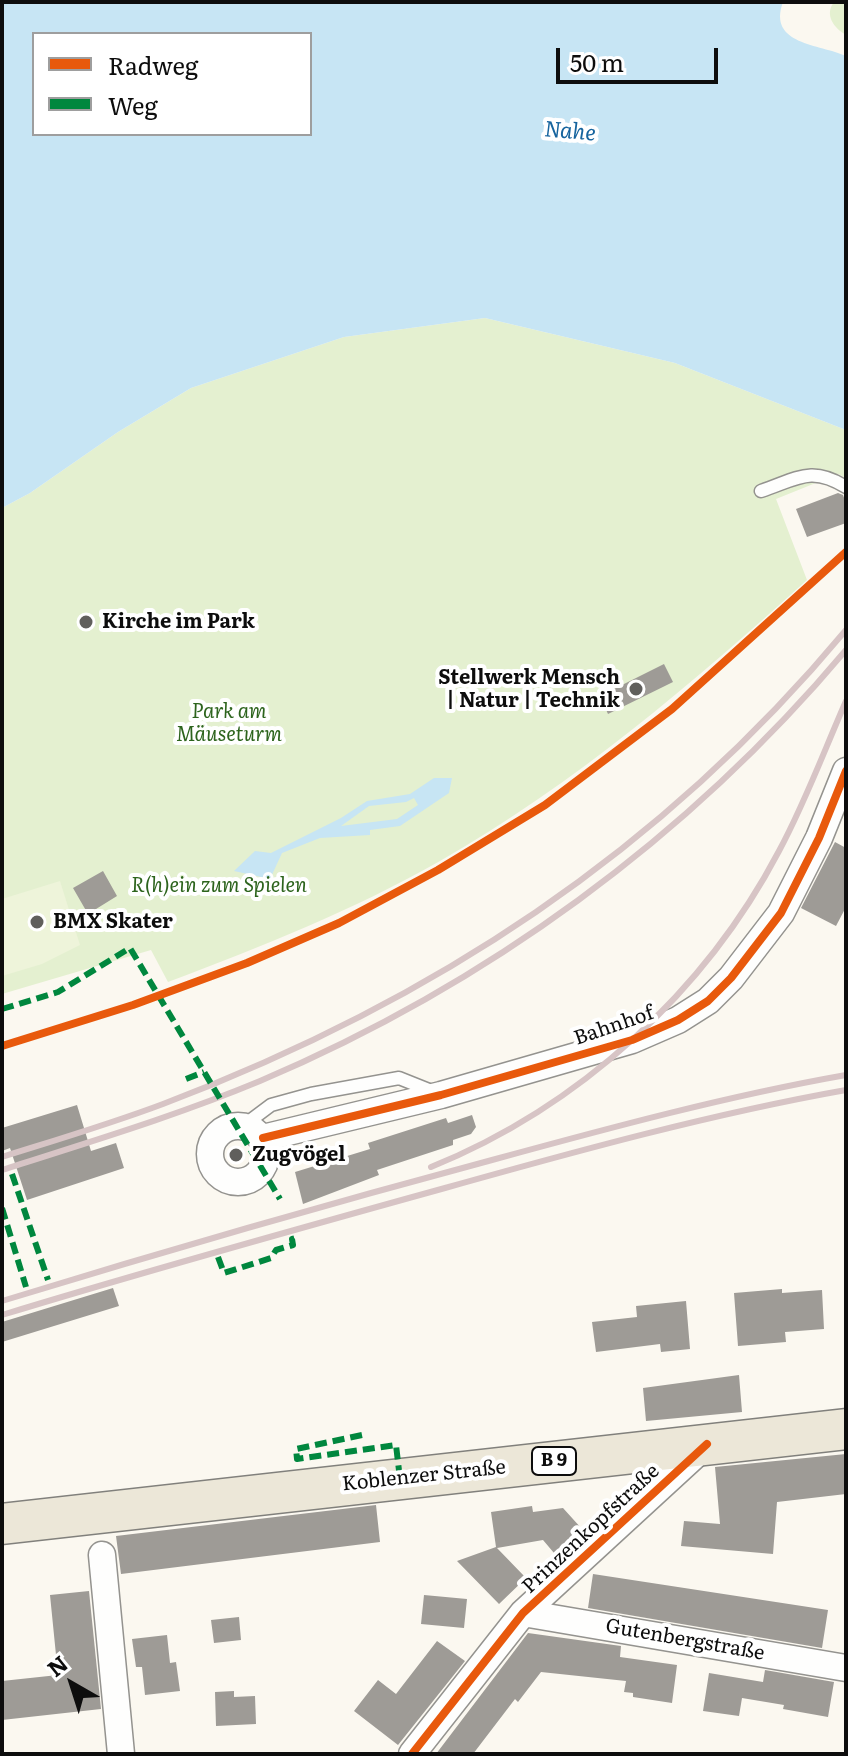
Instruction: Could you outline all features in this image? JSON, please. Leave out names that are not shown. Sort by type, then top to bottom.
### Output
[{"type":"main road","name":"Koblenzer Straße","points":[[2,1524],[846,1429]]},
{"type":"street","name":"Bahnhof","points":[[253,1132],[441,1095],[632,1040],[678,1020],[708,1001],[731,978],[781,913],[819,838],[846,771]]},
{"type":"street","name":"Prinzenkopfstraße","points":[[412,1754],[523,1613],[707,1444]]},
{"type":"street","points":[[102,1555],[121,1754]]},
{"type":"street","name":"Gutenbergstraße","points":[[523,1613],[846,1668]]},
{"type":"lane","points":[[761,491],[812,473],[830,477],[846,487]]},
{"type":"green space","points":[[834,2],[846,2],[846,35],[830,16]]},
{"type":"green space","name":"Park am Mäuseturm","points":[[485,318],[675,363],[846,430],[846,478],[838,474],[776,499],[807,580],[721,657],[585,765],[490,831],[374,896],[307,927],[168,982],[151,950],[2,994],[2,508],[191,388],[344,337]]},
{"type":"green space","name":"BMX Skater","points":[[60,881],[80,945],[42,964],[2,976],[2,899]]},
{"type":"water","name":"Nahe","points":[[2,2],[783,2],[780,16],[782,27],[789,35],[846,56],[846,430],[675,363],[485,318],[344,337],[191,388],[118,432],[30,493],[2,508]]},
{"type":"water","points":[[434,778],[452,778],[449,793],[400,826],[370,830],[370,835],[320,838],[282,853],[270,879],[234,871],[255,851],[271,853],[341,818],[367,801],[410,794]],"holes":[[[414,798],[418,805],[397,819],[341,826],[369,806],[406,802]]]},
{"type":"building","points":[[838,493],[843,495],[846,503],[846,523],[807,537],[796,509]]},
{"type":"building","name":"Stellwerk Mensch | Natur | Technik","points":[[664,664],[673,682],[608,714],[600,696]]},
{"type":"building","points":[[835,842],[846,848],[846,907],[836,926],[801,908]]},
{"type":"building","points":[[103,871],[117,896],[88,914],[73,888]]},
{"type":"building","points":[[77,1105],[91,1151],[116,1143],[124,1168],[27,1200],[10,1148],[2,1151],[2,1128]]},
{"type":"building","points":[[472,1115],[476,1127],[471,1134],[453,1140],[453,1145],[377,1170],[379,1175],[303,1204],[295,1172],[370,1149],[368,1143],[446,1118],[448,1123]]},
{"type":"building","points":[[113,1288],[119,1306],[2,1342],[2,1322]]},
{"type":"building","points":[[782,1289],[782,1293],[822,1290],[824,1329],[785,1332],[786,1342],[738,1346],[734,1293]]},
{"type":"building","points":[[686,1301],[690,1349],[661,1352],[660,1344],[596,1352],[592,1322],[637,1317],[636,1306]]},
{"type":"building","points":[[739,1375],[742,1412],[646,1421],[643,1388]]},
{"type":"building","points":[[846,1454],[846,1494],[777,1502],[773,1554],[681,1546],[684,1521],[720,1524],[715,1467]]},
{"type":"building","points":[[376,1505],[380,1542],[121,1574],[116,1536]]},
{"type":"building","points":[[532,1506],[533,1512],[563,1508],[582,1529],[554,1553],[543,1540],[497,1548],[526,1578],[499,1604],[457,1561],[496,1547],[491,1512]]},
{"type":"building","points":[[593,1574],[828,1610],[822,1648],[588,1608]]},
{"type":"building","points":[[89,1591],[101,1709],[2,1720],[2,1681],[58,1675],[50,1595]]},
{"type":"building","points":[[424,1595],[467,1599],[464,1628],[421,1624]]},
{"type":"building","points":[[239,1617],[241,1640],[214,1643],[211,1620]]},
{"type":"building","points":[[528,1633],[621,1646],[620,1657],[677,1665],[672,1703],[633,1697],[633,1693],[624,1692],[626,1681],[541,1672],[518,1702],[515,1699],[473,1754],[436,1754]]},
{"type":"building","points":[[167,1635],[170,1663],[176,1662],[180,1691],[145,1695],[142,1667],[136,1667],[132,1639]]},
{"type":"building","points":[[437,1641],[465,1661],[398,1745],[354,1711],[378,1680],[396,1694]]},
{"type":"building","points":[[765,1670],[834,1682],[828,1717],[742,1698],[739,1716],[703,1711],[709,1673],[763,1682]]},
{"type":"building","points":[[234,1691],[234,1697],[255,1696],[256,1724],[216,1726],[215,1692]]},
{"type":"railway","points":[[2,1157],[163,1104],[262,1063],[357,1018],[449,968],[536,912],[620,851],[699,783],[775,710],[846,630]]},
{"type":"railway","points":[[2,1170],[164,1117],[260,1081],[344,1043],[425,1000],[503,952],[651,844],[720,783],[785,719],[846,650]]},
{"type":"railway","points":[[431,1167],[485,1142],[587,1078],[633,1039],[675,997],[749,903],[806,796],[846,701]]},
{"type":"railway","points":[[2,1301],[185,1246],[580,1136],[713,1103],[846,1075]]},
{"type":"railway","points":[[2,1315],[594,1147],[745,1110],[846,1090]]},
{"type":"marked path","points":[[2,1009],[58,992],[130,948],[280,1199]]},
{"type":"marked path","points":[[186,1079],[204,1072]]},
{"type":"marked path","points":[[12,1174],[48,1280]]},
{"type":"marked path","points":[[2,1208],[26,1287]]},
{"type":"marked path","points":[[218,1257],[224,1273],[271,1258],[276,1250],[293,1245],[292,1239],[300,1237]]},
{"type":"marked path","points":[[362,1435],[296,1449],[297,1459],[396,1445],[400,1479]]},
{"type":"cycle path","points":[[2,1046],[133,1005],[247,963],[339,923],[438,870],[545,805],[672,709],[846,552]]},
{"type":"cycle path","points":[[263,1138],[441,1095],[632,1040],[678,1020],[708,1001],[731,978],[781,913],[819,838],[846,771]]},
{"type":"cycle path","points":[[412,1754],[523,1613],[707,1444]]},
{"type":"place","name":"Kirche im Park","points":[[86,622]]},
{"type":"place","name":"Stellwerk Mensch | Natur | Technik","points":[[636,689]]},
{"type":"place","name":"BMX Skater","points":[[37,922]]},
{"type":"place","name":"Zugvögel","points":[[236,1155]]},
{"type":"park label","name":"R(h)ein zum Spielen","points":[[219,886]]}]
